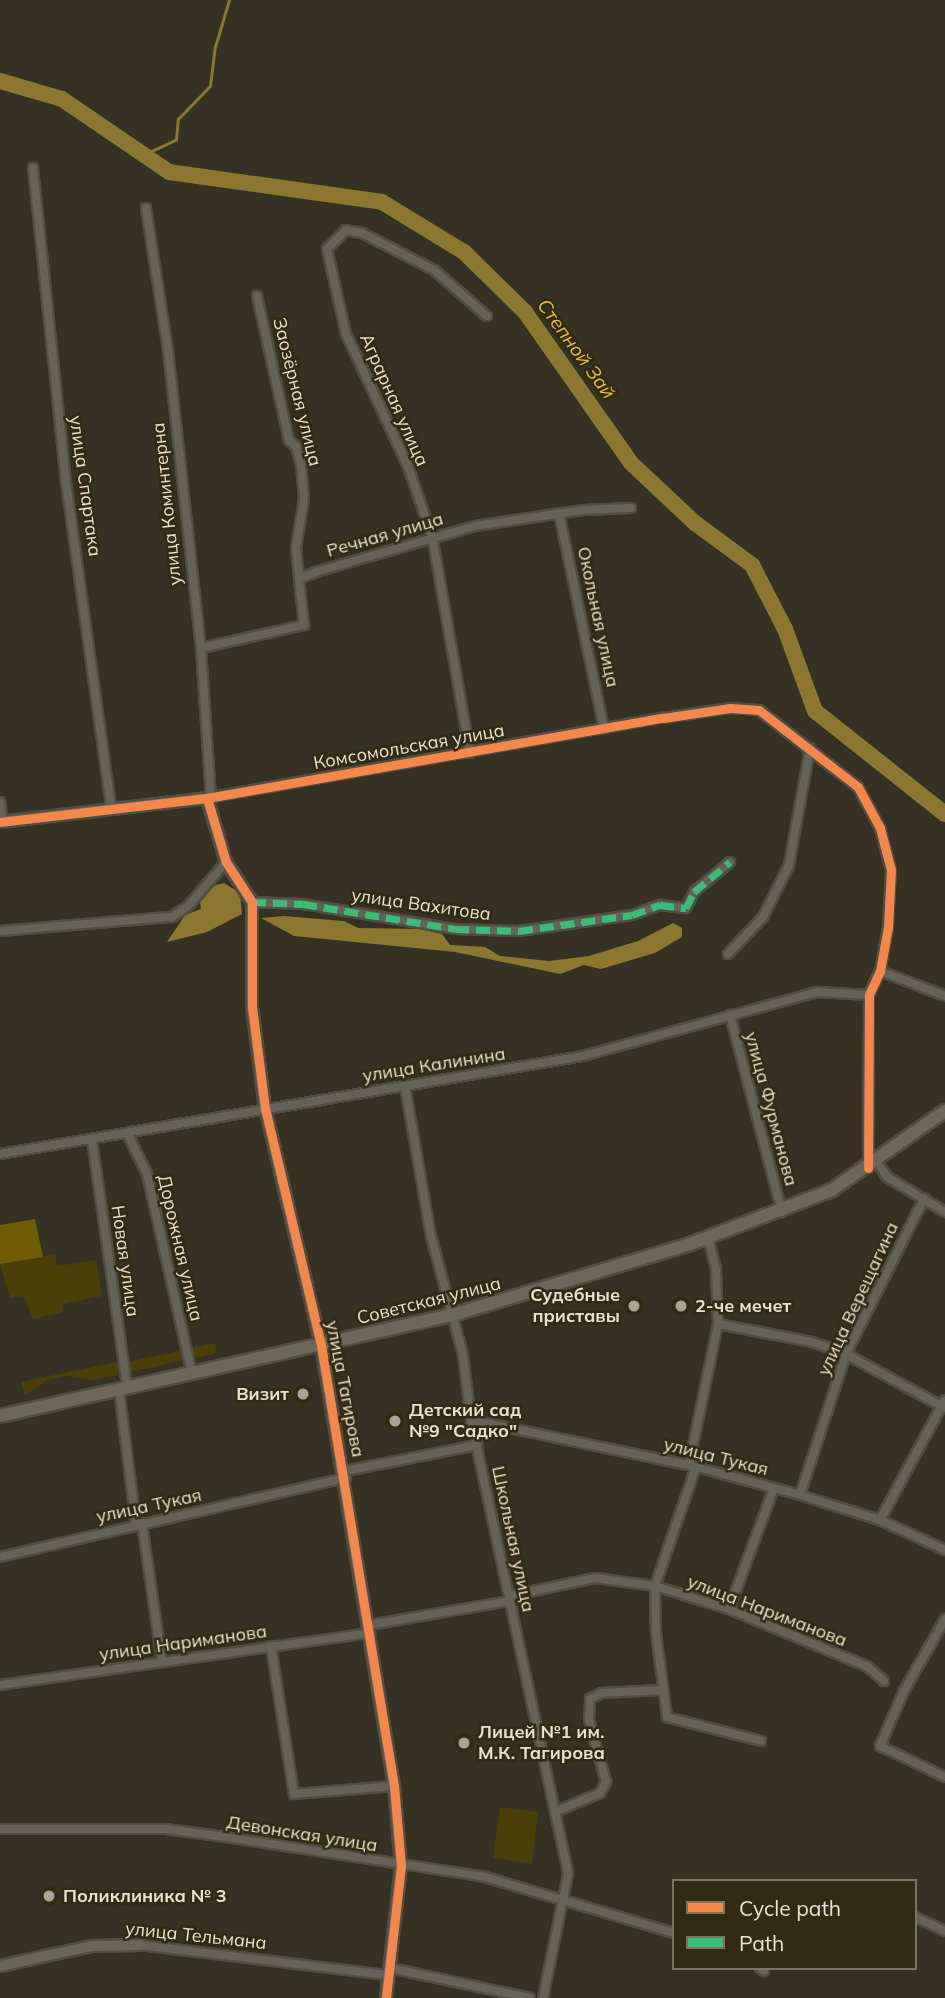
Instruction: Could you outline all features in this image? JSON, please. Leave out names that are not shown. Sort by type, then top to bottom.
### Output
[{"type":"main road","name":"Советская улица","points":[[0,1416],[452,1315],[532,1294],[708,1238],[782,1212],[872,1165],[945,1111]]},
{"type":"main road","name":"Советская улица","points":[[921,1129],[945,1116]]},
{"type":"street","name":"улица Спартака","points":[[33,168],[65,475],[111,808]]},
{"type":"street","name":"улица Коминтерна","points":[[146,208],[168,351],[201,648],[209,798]]},
{"type":"street","name":"Аграрная улица","points":[[470,753],[432,536],[407,464],[346,334],[327,249],[346,230],[362,233],[434,270],[487,316]]},
{"type":"street","name":"Заозёрная улица","points":[[257,296],[289,440],[296,447],[300,464],[304,499],[296,548],[299,579]]},
{"type":"street","name":"Речная улица","points":[[299,579],[432,536],[559,513],[631,508]]},
{"type":"street","name":"Окольная улица","points":[[559,513],[604,728]]},
{"type":"street","points":[[201,648],[304,625],[299,579]]},
{"type":"street","name":"Комсомольская улица","points":[[1,821],[209,798],[604,728],[730,708],[758,710],[858,787],[880,828],[891,870],[888,927],[880,971],[869,995]]},
{"type":"street","points":[[728,954],[763,917],[789,866],[810,748]]},
{"type":"street","points":[[209,798],[226,862],[252,902]]},
{"type":"street","points":[[0,802],[1,821]]},
{"type":"street","points":[[0,931],[172,917],[189,905],[226,862]]},
{"type":"street","name":"улица Вахитова","points":[[252,902],[303,904],[455,929],[519,931],[632,915],[660,905],[686,908],[694,892],[730,862]]},
{"type":"street","name":"улица Тагирова","points":[[252,902],[252,1007],[265,1108],[321,1345],[345,1475],[394,1786],[401,1866],[386,1998]]},
{"type":"street","points":[[880,971],[945,996]]},
{"type":"street","name":"улица Калинина","points":[[0,1154],[583,1056],[817,992],[869,995]]},
{"type":"street","points":[[869,995],[872,1165],[945,1212]]},
{"type":"street","name":"улица Фурманова","points":[[730,1014],[782,1212]]},
{"type":"street","name":"Школьная улица","points":[[405,1086],[431,1236],[464,1355],[471,1420],[557,1811],[568,1874],[567,1898],[543,1998]]},
{"type":"street","name":"Дорожная улица","points":[[127,1133],[147,1174],[192,1373]]},
{"type":"street","name":"Новая улица","points":[[92,1140],[139,1524],[162,1662]]},
{"type":"street","name":"улица Верещагина","points":[[800,1495],[846,1354],[923,1199]]},
{"type":"street","points":[[708,1238],[716,1269],[718,1324],[692,1466],[655,1586],[662,1690],[667,1717],[761,1741]]},
{"type":"street","points":[[718,1324],[812,1342],[846,1354],[944,1404],[880,1520]]},
{"type":"street","name":"улица Тукая","points":[[471,1420],[692,1466],[800,1495],[880,1520],[945,1550]]},
{"type":"street","name":"улица Тукая","points":[[0,1557],[477,1445]]},
{"type":"street","points":[[729,1609],[774,1489]]},
{"type":"street","name":"улица Нариманова","points":[[0,1685],[271,1646],[369,1629],[595,1578],[655,1586],[729,1609],[869,1667],[884,1681]]},
{"type":"street","points":[[945,1619],[904,1691],[880,1746],[945,1777]]},
{"type":"street","points":[[271,1646],[293,1794],[394,1786]]},
{"type":"street","points":[[557,1811],[600,1793],[606,1782],[589,1720],[590,1699],[602,1693],[662,1690]]},
{"type":"street","name":"Девонская улица","points":[[0,1829],[166,1829],[485,1878],[567,1898],[672,1932]]},
{"type":"street","points":[[917,1918],[945,1931]]},
{"type":"street","name":"улица Тельмана","points":[[0,1966],[93,1946],[140,1945],[390,1971],[530,1998]]},
{"type":"shaded area","points":[[224,883],[240,893],[242,914],[207,932],[167,942],[185,915],[201,909],[200,902],[213,886]]},
{"type":"shaded area","points":[[284,916],[344,921],[358,928],[420,929],[442,934],[450,945],[485,947],[500,956],[549,961],[589,956],[638,941],[673,923],[682,928],[682,937],[655,953],[601,969],[584,965],[560,974],[455,952],[294,936],[261,918]]},
{"type":"shaded area","points":[[35,1219],[43,1257],[0,1264],[0,1225]]},
{"type":"shaded area","points":[[55,1254],[57,1266],[96,1260],[102,1296],[62,1304],[63,1312],[33,1319],[24,1296],[10,1298],[0,1264]]},
{"type":"shaded area","points":[[215,1343],[217,1353],[125,1373],[124,1363]]},
{"type":"shaded area","points":[[117,1362],[119,1375],[93,1380],[66,1376],[48,1380],[25,1395],[21,1382]]},
{"type":"shaded area","points":[[500,1807],[538,1812],[532,1864],[493,1858]]},
{"type":"waterway","points":[[141,156],[176,140],[178,119],[210,86],[215,47],[229,0]]},
{"type":"waterway","name":"Степной Зай","points":[[0,81],[62,99],[169,172],[382,202],[464,252],[525,312],[631,463],[695,523],[752,565],[785,629],[815,711],[945,814]]},
{"type":"marked path","points":[[252,902],[303,904],[455,929],[519,931],[632,915],[660,905],[686,908],[694,892],[730,862]]},
{"type":"cycle path","points":[[0,822],[207,798],[663,718],[730,708],[759,710],[858,787],[880,828],[891,870],[888,927],[880,971],[869,995],[868,1168]]},
{"type":"cycle path","points":[[207,798],[226,862],[252,902],[252,1007],[265,1108],[321,1345],[394,1786],[401,1866],[386,1998]]},
{"type":"place","name":"Судебные приставы","points":[[634,1306]]},
{"type":"place","name":"2-че мечет","points":[[681,1306]]},
{"type":"place","name":"Визит","points":[[303,1394]]},
{"type":"place","name":"Детский сад №9 \"Садко\"","points":[[395,1421]]},
{"type":"place","name":"Лицей №1 им. М.К. Тагирова","points":[[464,1743]]},
{"type":"place","name":"Поликлиника № 3","points":[[49,1896]]}]
